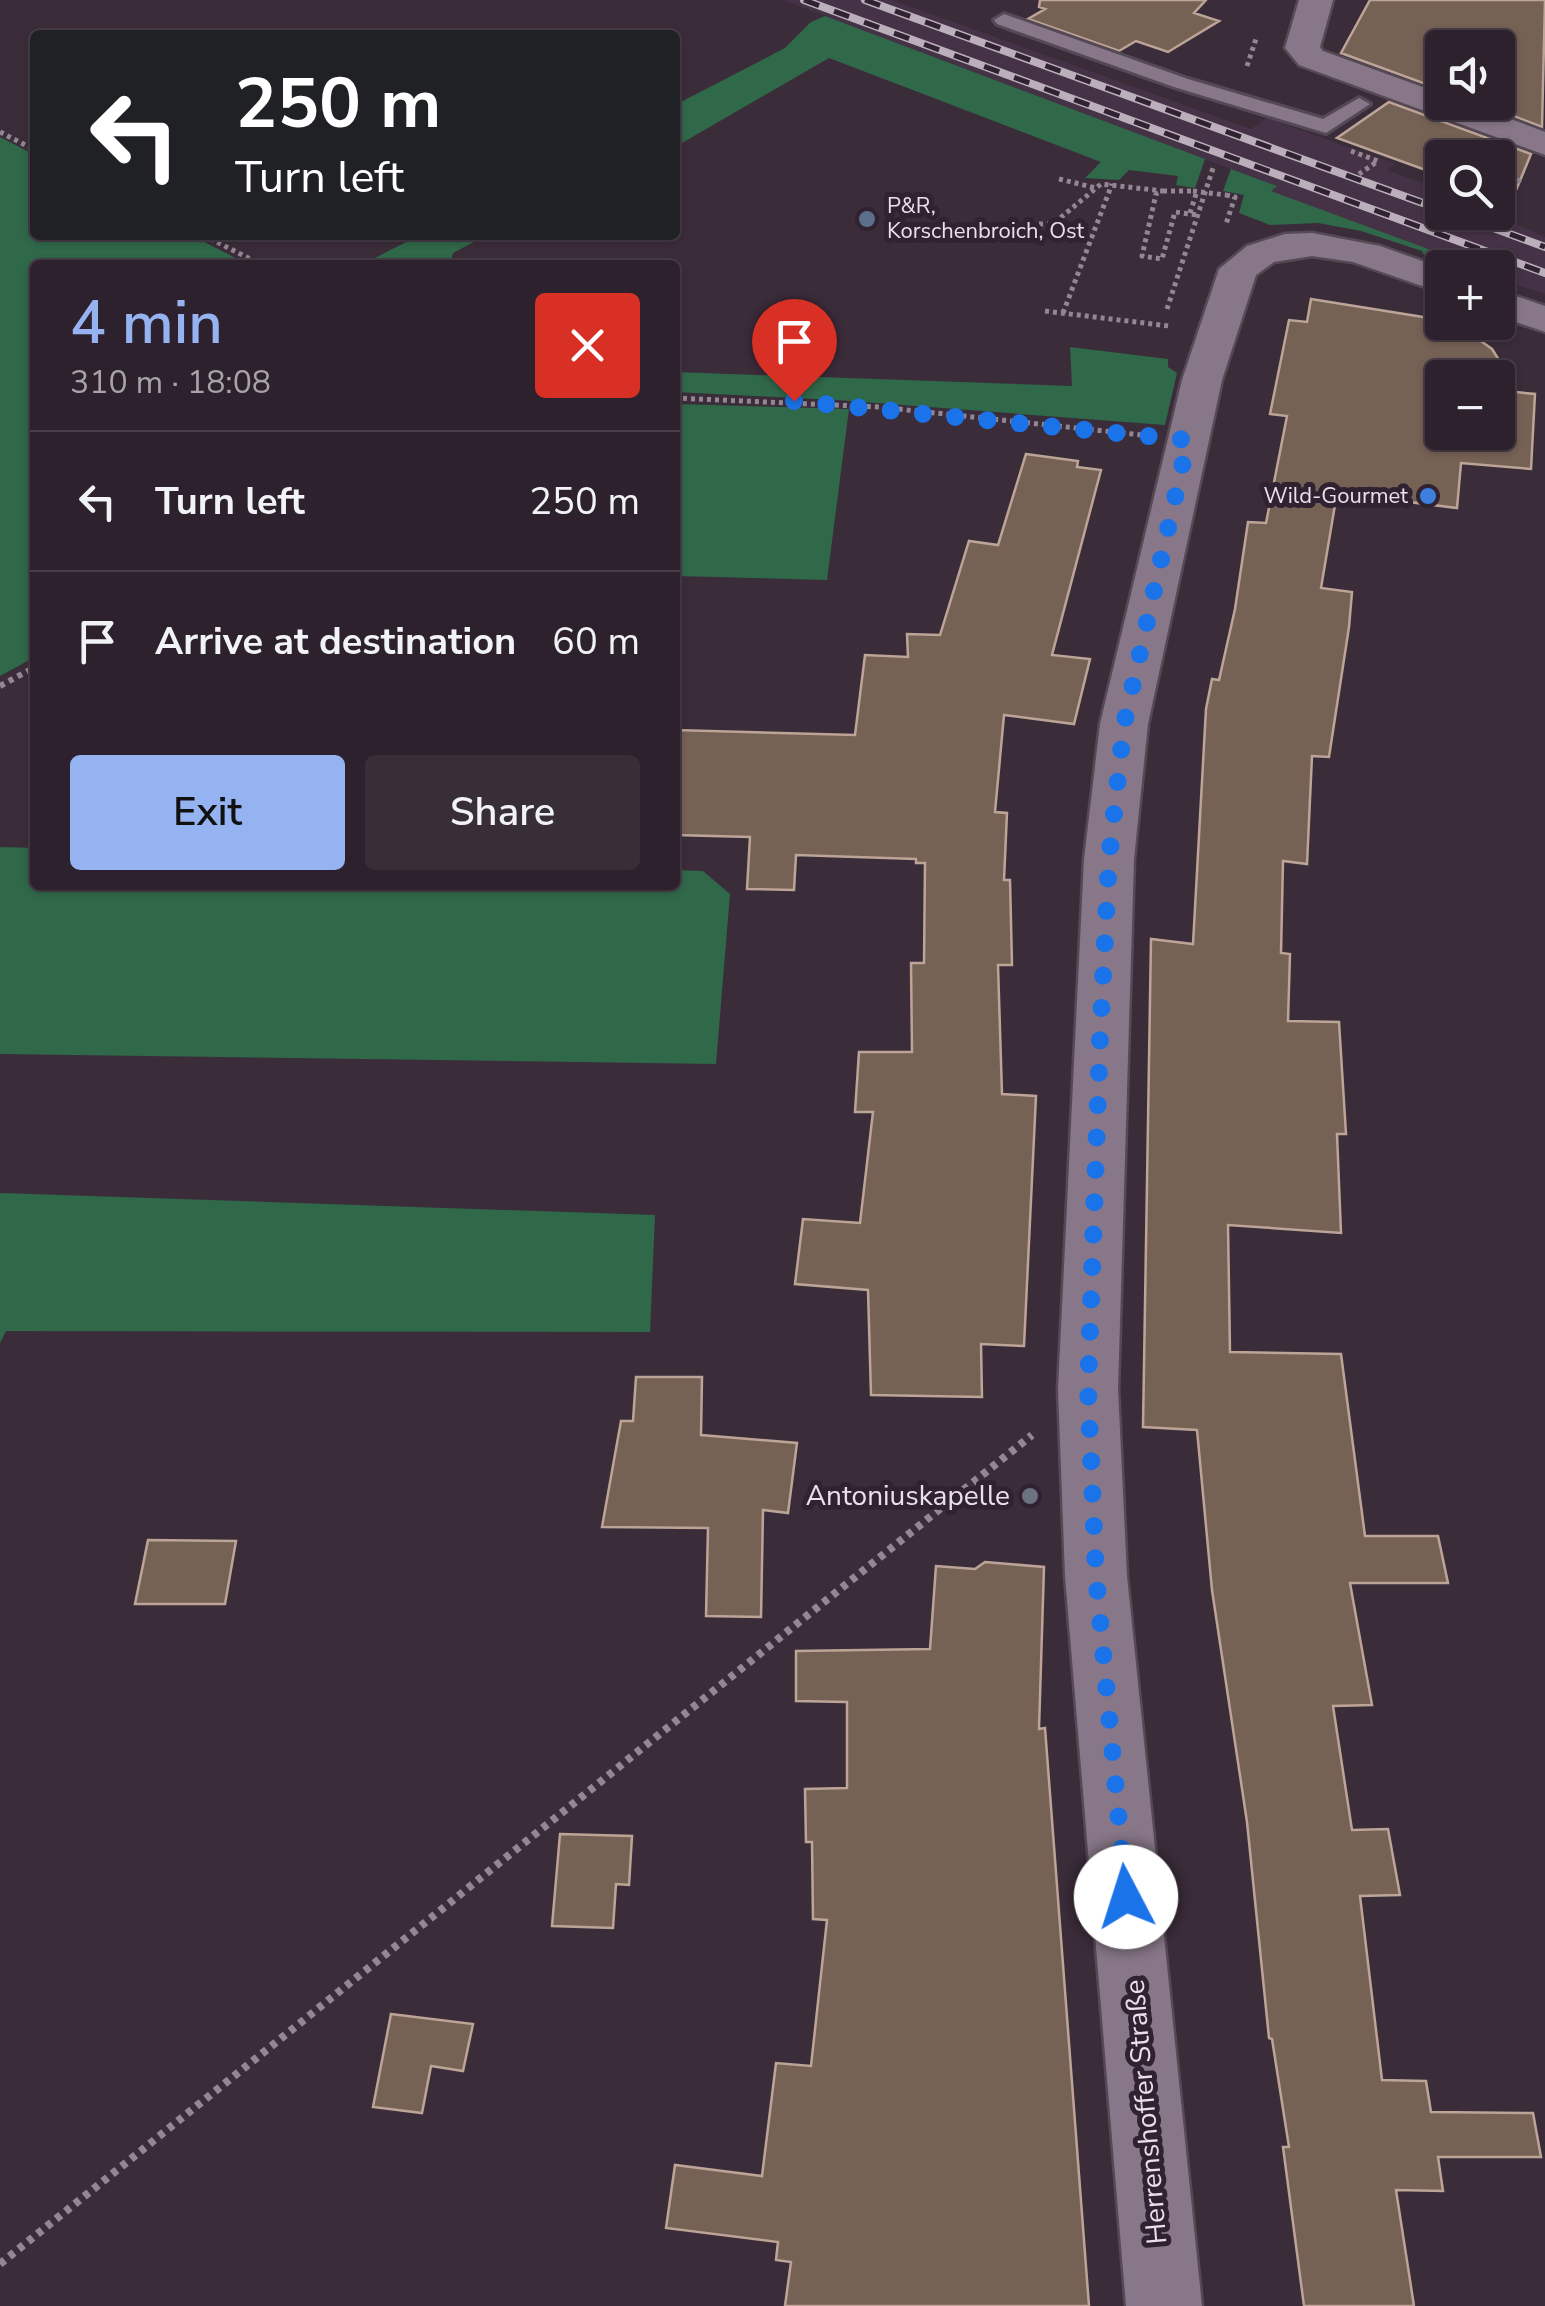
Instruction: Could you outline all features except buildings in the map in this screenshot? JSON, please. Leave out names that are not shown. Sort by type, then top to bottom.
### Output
[{"type":"street","points":[[1316,0],[1302,48],[1323,64],[1545,144]]},
{"type":"street","name":"Herrenshoffer Straße","points":[[1164,2306],[1096,1576],[1088,1389],[1100,1038],[1116,791],[1136,658],[1188,440],[1234,274],[1256,256],[1305,245],[1352,249],[1425,276]]},
{"type":"street","points":[[1515,309],[1545,320]]},
{"type":"lane","points":[[1004,20],[1182,83],[1326,127],[1359,104]]},
{"type":"path","points":[[0,132],[30,147]]},
{"type":"path","points":[[1167,309],[1214,165]]},
{"type":"path","points":[[1059,179],[1096,188]]},
{"type":"path","points":[[1063,313],[1112,184]]},
{"type":"path","points":[[1039,224],[1053,224],[1096,188],[1112,184],[1226,195]]},
{"type":"path","points":[[1164,191],[1156,194],[1142,256],[1162,258],[1176,212],[1198,215]]},
{"type":"path","points":[[1190,214],[1195,191]]},
{"type":"path","points":[[213,240],[252,260]]},
{"type":"path","points":[[1045,311],[1162,325]]},
{"type":"path","points":[[680,398],[880,408],[1188,440]]},
{"type":"path","points":[[0,686],[30,670]]},
{"type":"path","points":[[0,2264],[1088,1389]]},
{"type":"shaded area","points":[[783,0],[892,0],[1251,129],[1267,118],[1395,164],[1387,170],[1425,184],[1425,230],[1515,230],[1515,224],[1545,237],[1545,294],[1515,284],[1515,250],[1431,250],[1270,191],[1275,186]]},
{"type":"green space","points":[[825,16],[1205,159],[1195,188],[1176,185],[1178,176],[1129,170],[1119,180],[1085,178],[1101,162],[829,58],[680,144],[680,102],[785,48],[811,22]]},
{"type":"green space","points":[[0,137],[30,152],[30,240],[201,240],[239,260],[30,260],[30,660],[0,676]]},
{"type":"green space","points":[[1231,169],[1277,186],[1271,191],[1431,250],[1425,250],[1425,257],[1422,251],[1361,231],[1318,223],[1270,225],[1239,213],[1244,195],[1223,191]]},
{"type":"green space","points":[[410,240],[478,240],[453,253],[451,260],[371,260]]},
{"type":"green space","points":[[1070,347],[1168,359],[1168,367],[1177,373],[1165,425],[680,392],[680,372],[1072,386]]},
{"type":"green space","points":[[680,404],[849,409],[827,580],[680,576]]},
{"type":"green space","points":[[0,847],[30,848],[30,890],[680,890],[680,870],[703,871],[730,894],[716,1064],[0,1054]]},
{"type":"green space","points":[[0,1193],[655,1215],[650,1332],[6,1331],[0,1343]]},
{"type":"railway","points":[[804,0],[1545,273]]},
{"type":"railway","points":[[865,0],[1425,204]]},
{"type":"railway","points":[[1499,230],[1545,247]]},
{"type":"place","name":"P&R, Korschenbroich, Ost","points":[[867,219]]},
{"type":"place","name":"Wild-Gourmet","points":[[1428,496]]},
{"type":"place","name":"Antoniuskapelle","points":[[1030,1496]]},
{"type":"route","points":[[794,401],[1188,440],[1124,724],[1109,859],[1100,1038],[1088,1389],[1096,1576],[1126,1897]]}]
